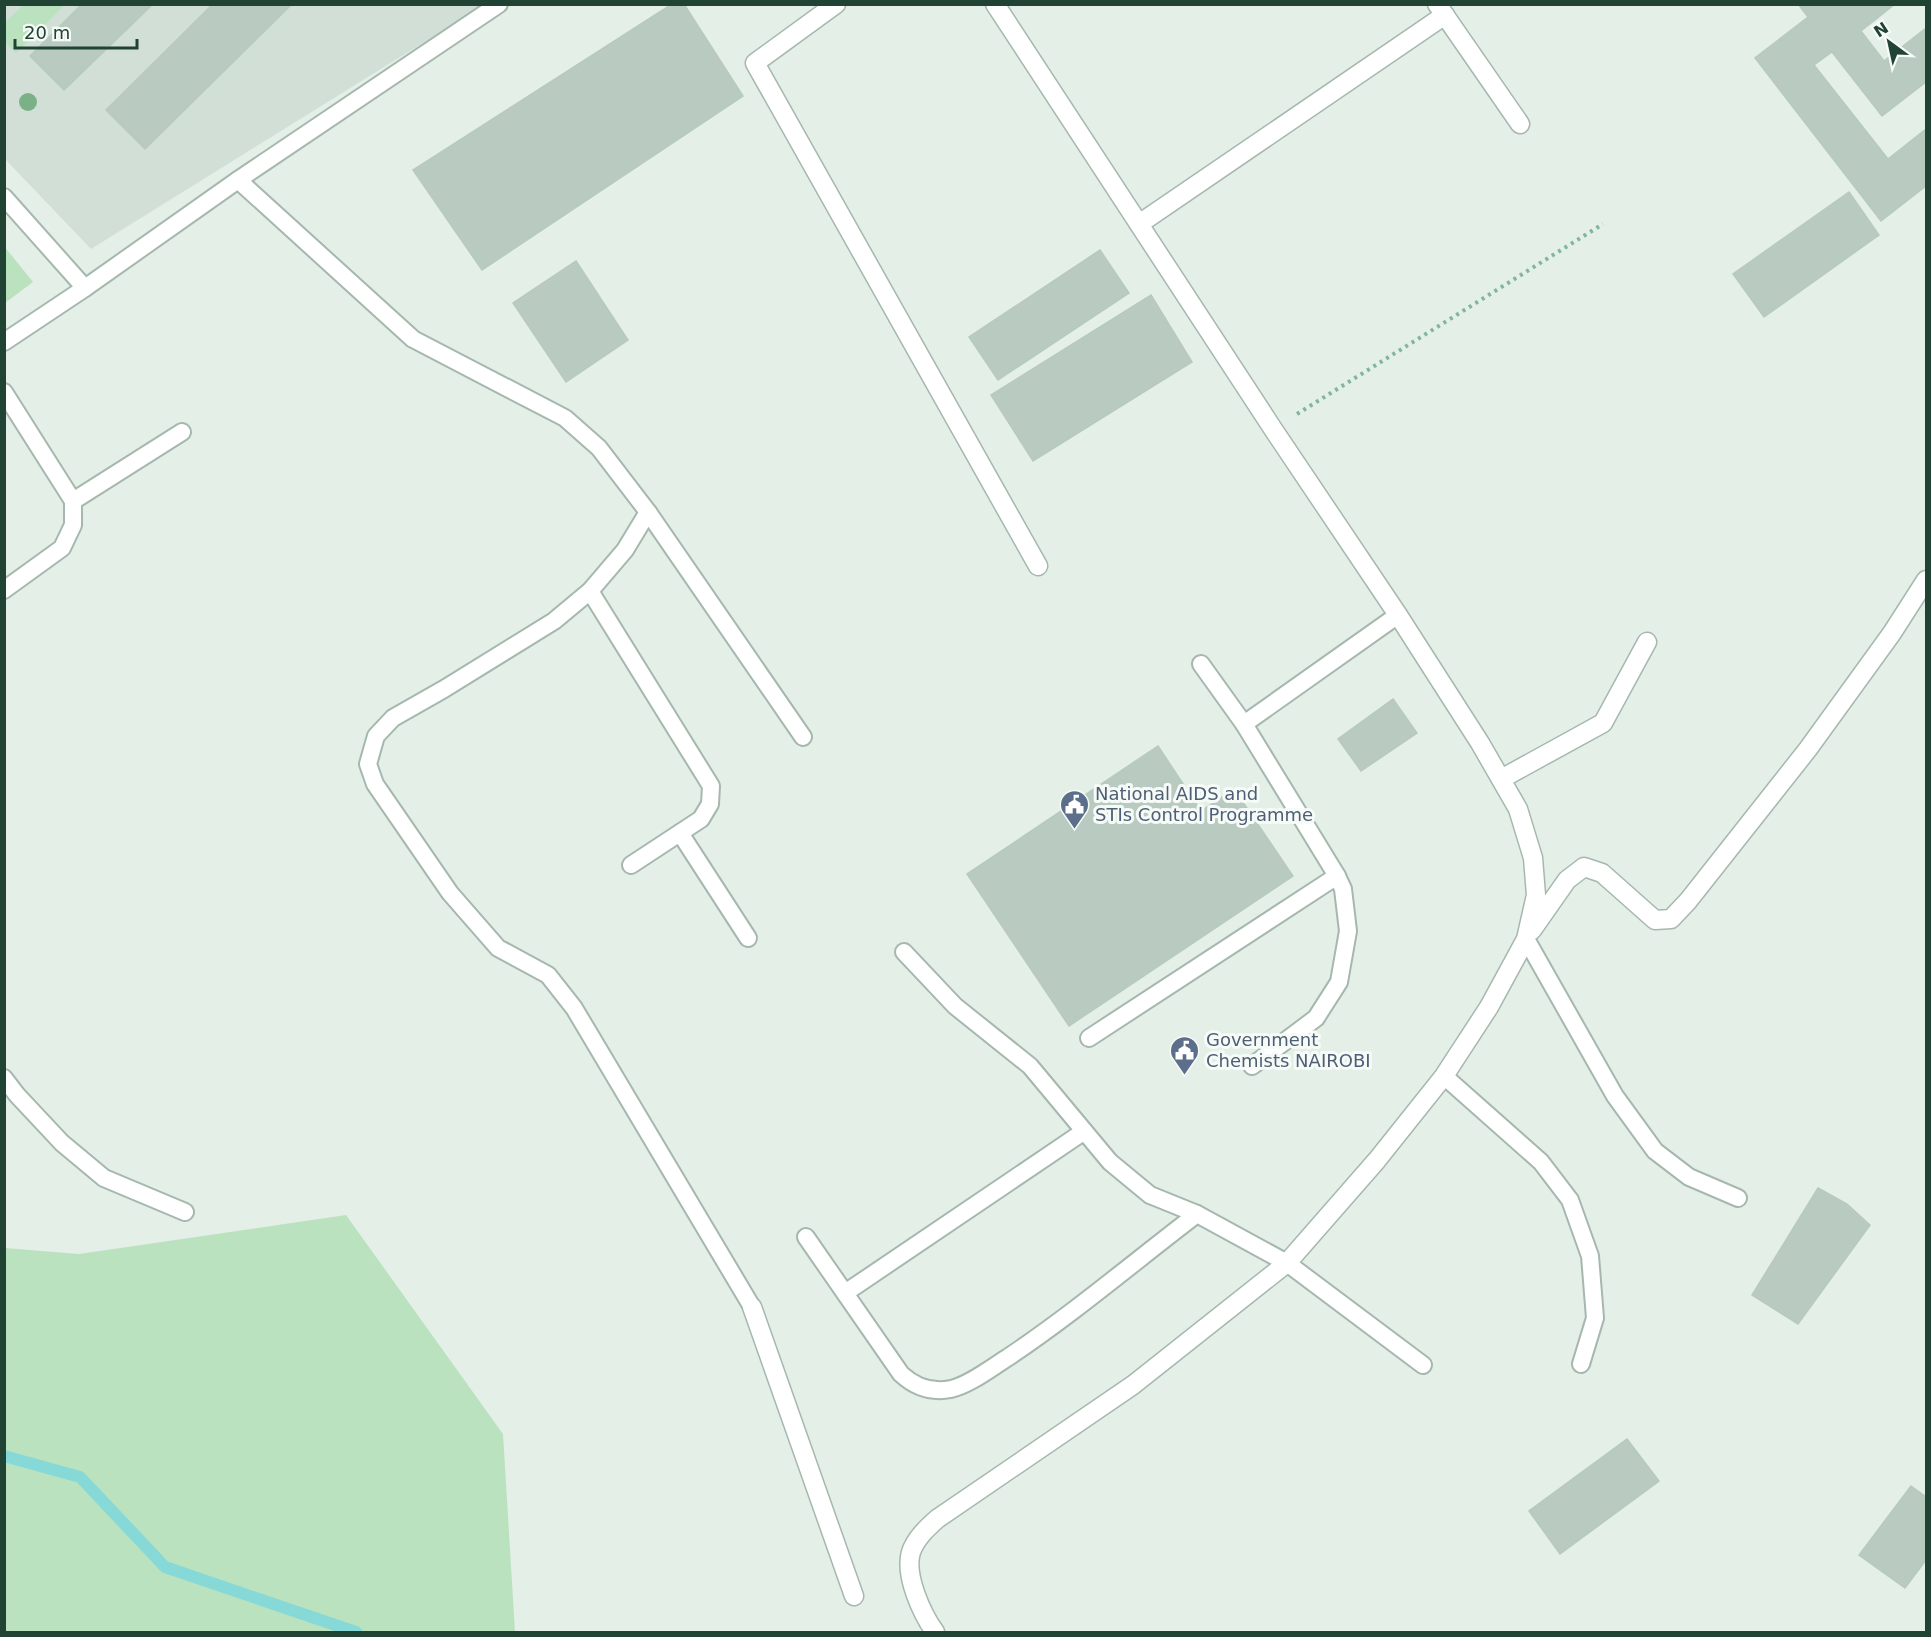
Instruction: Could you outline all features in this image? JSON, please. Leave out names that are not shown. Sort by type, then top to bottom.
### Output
[{"type":"street","points":[[836,4],[755,63],[1038,566]]},
{"type":"street","points":[[995,4],[1398,615],[1501,779],[1518,809],[1533,858],[1536,895],[1526,939]]},
{"type":"street","points":[[1139,224],[1441,10],[1520,123]]},
{"type":"street","points":[[935,1632],[920,1605],[910,1572],[911,1553],[921,1535],[937,1518],[1133,1385],[1287,1263],[1377,1160],[1444,1076],[1489,1007],[1526,939],[1567,880],[1584,867],[1602,873],[1655,920],[1671,919],[1688,901],[1808,749],[1892,633],[1926,580]]},
{"type":"street","points":[[1501,779],[1603,723],[1647,642]]},
{"type":"street","points":[[752,1307],[854,1596]]},
{"type":"lane","points":[[4,342],[498,4]]},
{"type":"lane","points":[[238,180],[413,339],[566,418],[599,448],[648,513],[803,737]]},
{"type":"lane","points":[[4,196],[85,288]]},
{"type":"lane","points":[[4,392],[73,501],[73,525],[62,548],[4,590]]},
{"type":"lane","points":[[73,501],[182,432]]},
{"type":"lane","points":[[648,513],[625,550],[590,591],[554,621],[444,690],[393,718],[376,736],[368,764],[375,784],[450,892],[498,948],[548,975],[574,1008],[752,1307]]},
{"type":"lane","points":[[590,591],[711,786],[710,804],[701,819],[631,865]]},
{"type":"lane","points":[[1244,724],[1398,615]]},
{"type":"lane","points":[[1201,664],[1244,724],[1343,889],[1348,932],[1339,982],[1316,1018],[1252,1066]]},
{"type":"lane","points":[[680,833],[748,938]]},
{"type":"lane","points":[[1089,1038],[1337,876]]},
{"type":"lane","points":[[1526,939],[1615,1096],[1655,1151],[1689,1178],[1738,1198]]},
{"type":"lane","points":[[904,952],[955,1006],[1030,1066],[1110,1162],[1150,1195],[1197,1214],[1287,1263],[1423,1365]]},
{"type":"lane","points":[[1444,1076],[1541,1162],[1569,1200],[1590,1256],[1595,1318],[1581,1364]]},
{"type":"lane","points":[[4,1078],[62,1143],[104,1178],[185,1212]]},
{"type":"lane","points":[[845,1293],[1083,1131]]},
{"type":"lane","points":[[806,1237],[901,1374],[912,1384],[930,1390],[952,1389],[983,1374],[1026,1345],[1197,1214]]},
{"type":"path","points":[[1274,429],[1603,224]]},
{"type":"shaded area","points":[[5,5],[484,5],[91,249],[5,159]]},
{"type":"green space","points":[[23,5],[65,5],[16,53],[5,42],[5,22]]},
{"type":"green space","points":[[4,246],[33,282],[5,303],[4,303]]},
{"type":"green space","points":[[346,1215],[503,1434],[515,1632],[5,1632],[5,1248],[79,1254]]},
{"type":"building","points":[[82,4],[153,4],[64,90],[30,56]]},
{"type":"building","points":[[213,4],[292,4],[145,149],[106,110]]},
{"type":"building","points":[[672,4],[684,4],[743,96],[482,270],[413,170]]},
{"type":"building","points":[[1798,4],[1895,4],[1861,31],[1884,61],[1926,28],[1926,82],[1882,116],[1832,52],[1814,65],[1888,159],[1926,129],[1926,186],[1881,221],[1755,58],[1808,17]]},
{"type":"building","points":[[1849,192],[1879,235],[1764,317],[1733,274]]},
{"type":"building","points":[[1100,250],[1129,293],[998,380],[969,337]]},
{"type":"building","points":[[576,261],[628,340],[566,382],[513,303]]},
{"type":"building","points":[[1151,295],[1192,362],[1033,461],[991,395]]},
{"type":"building","points":[[1393,699],[1417,733],[1361,771],[1338,739]]},
{"type":"building","points":[[1158,746],[1201,811],[1234,789],[1293,876],[1069,1026],[967,874]]},
{"type":"building","points":[[1818,1188],[1847,1204],[1870,1225],[1798,1324],[1752,1295]]},
{"type":"building","points":[[1627,1439],[1659,1481],[1560,1554],[1529,1511]]},
{"type":"building","points":[[1911,1486],[1926,1497],[1926,1560],[1905,1588],[1859,1555]]},
{"type":"waterway","points":[[4,1456],[80,1477],[165,1567],[356,1632]]},
{"type":"place","name":"National AIDS and STIs Control Programme","points":[[1074,830]]},
{"type":"place","name":"Government Chemists NAIROBI","points":[[1185,1076]]}]
